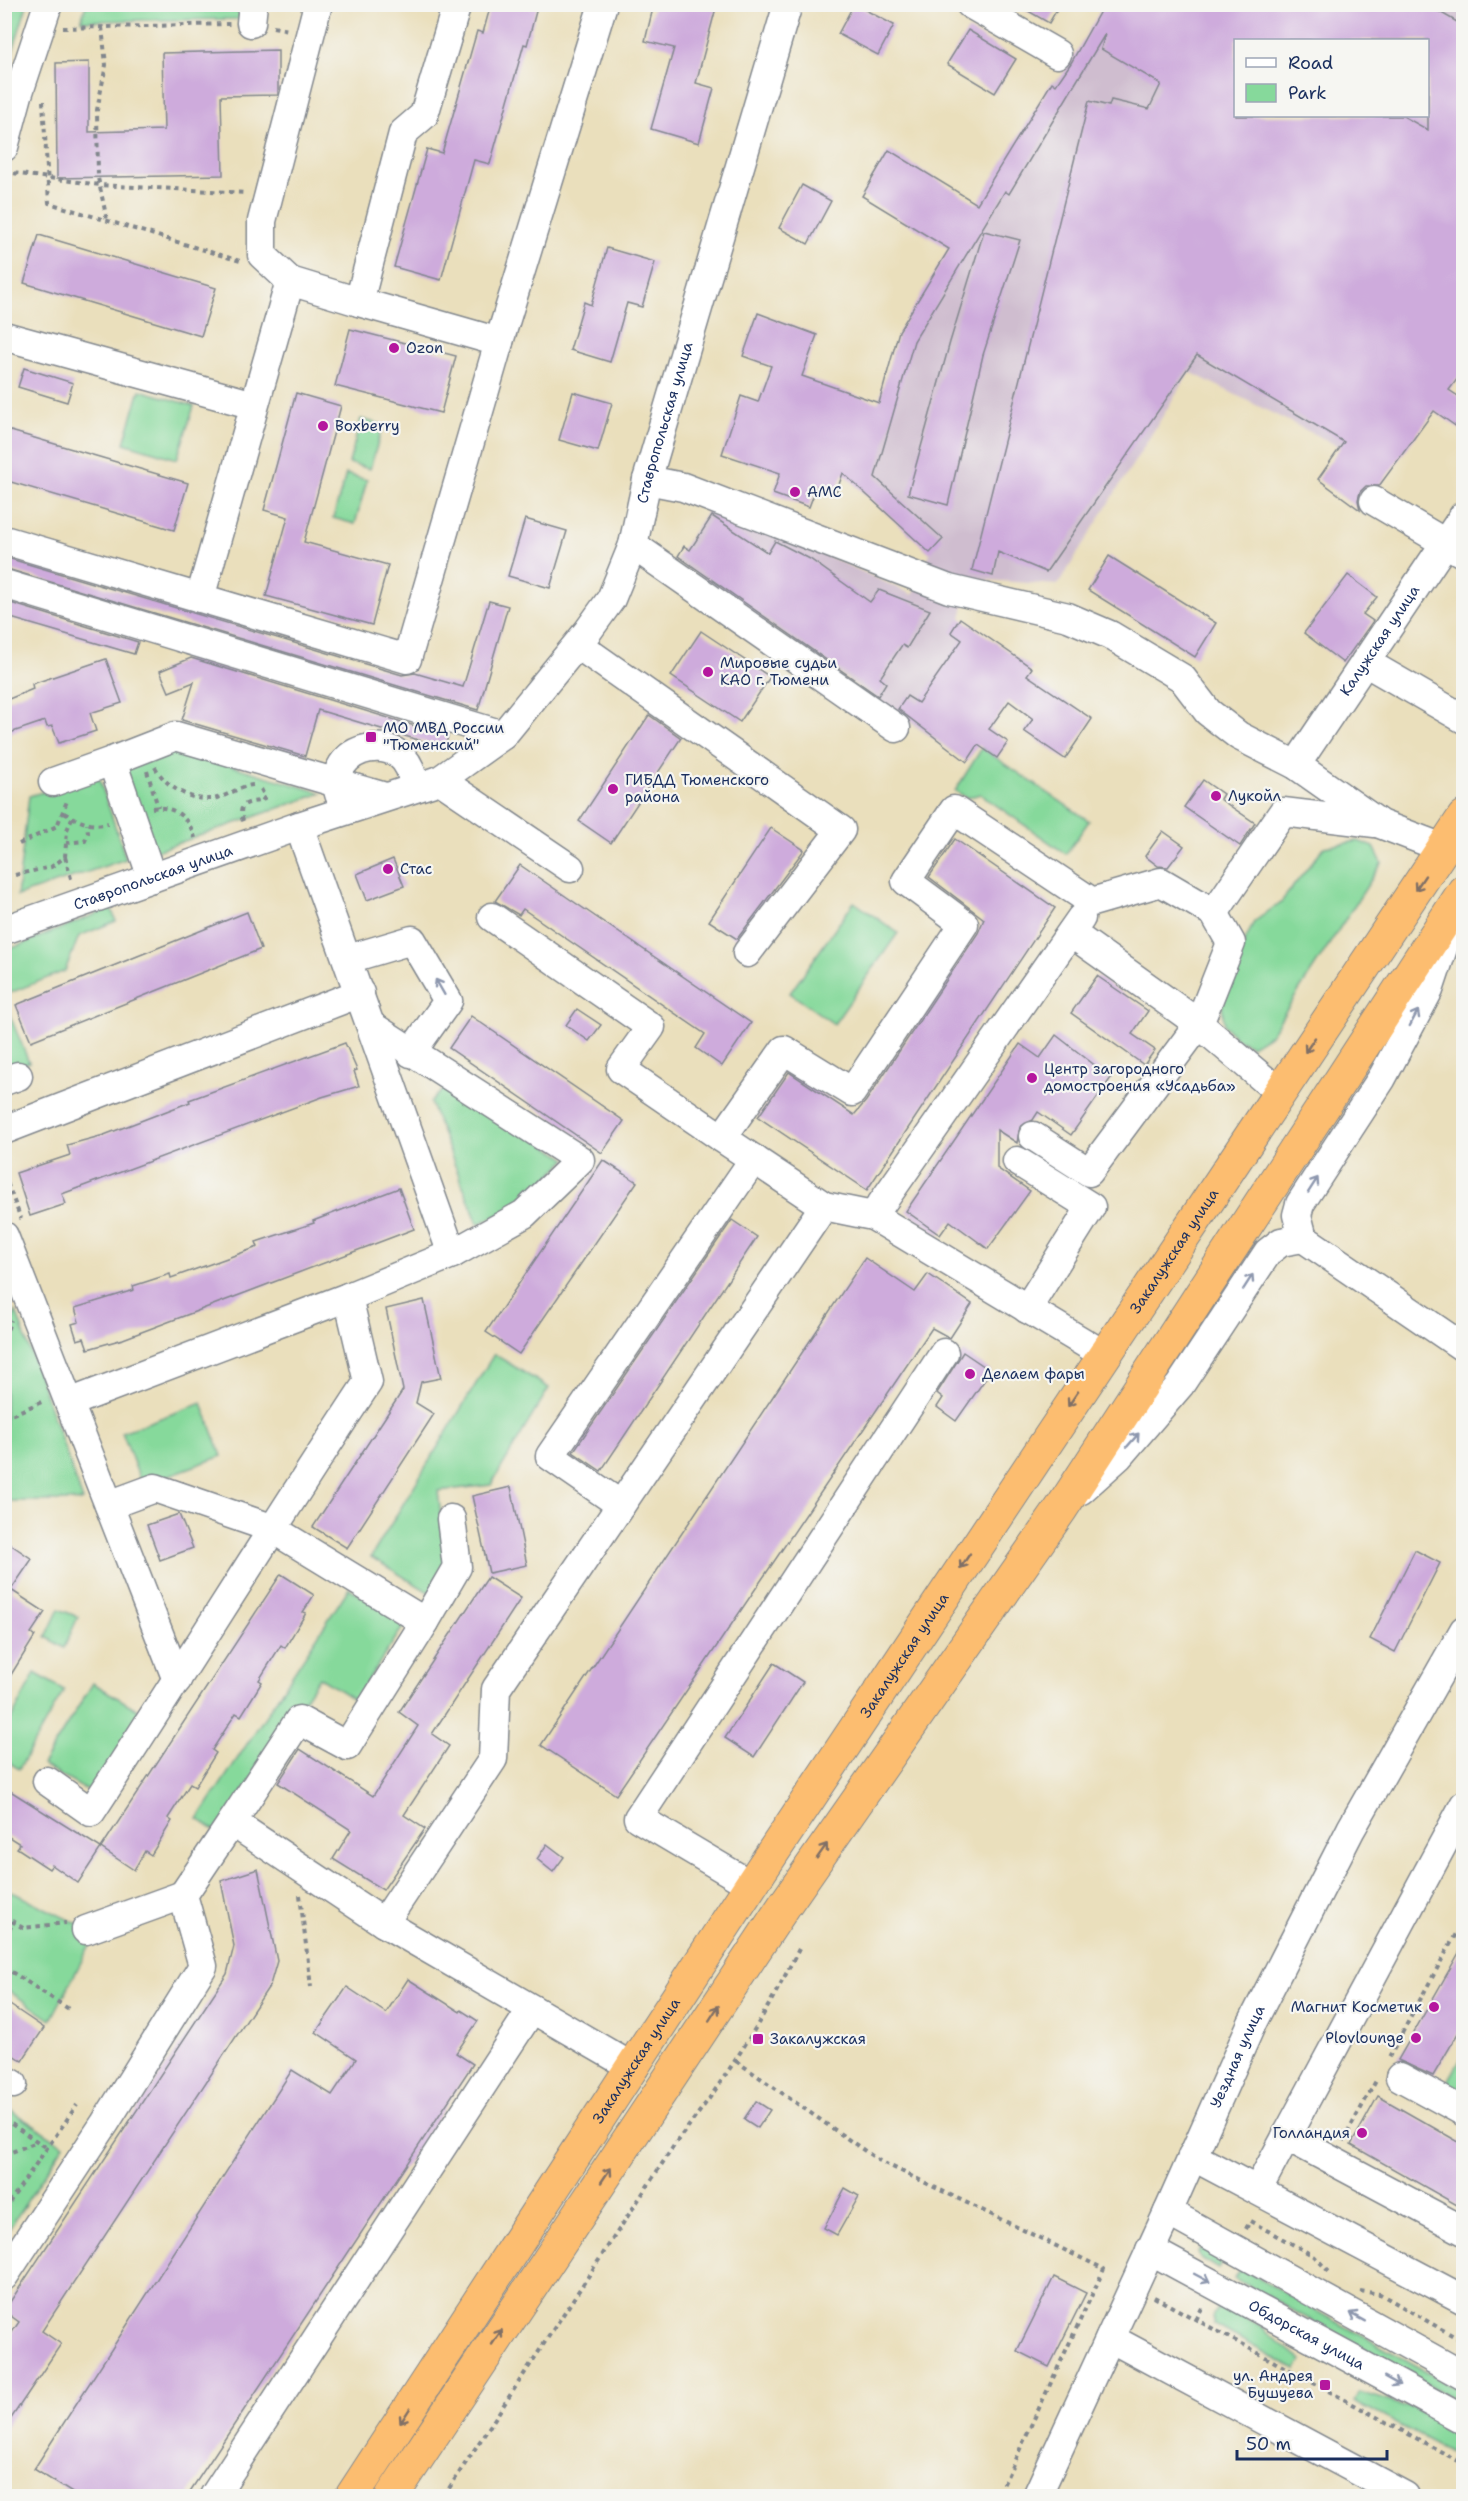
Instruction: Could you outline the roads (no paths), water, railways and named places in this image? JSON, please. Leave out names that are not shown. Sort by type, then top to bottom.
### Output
[{"type":"highway","name":"Закалужская улица","points":[[352,2496],[634,2068],[751,1885],[1103,1354],[1464,817]]},
{"type":"highway","points":[[392,2496],[784,1906],[1061,1509],[1462,893]]},
{"type":"highway","points":[[404,2496],[465,2385]]},
{"type":"street","points":[[4,147],[48,4]]},
{"type":"street","points":[[318,4],[262,221],[262,255],[290,281],[500,342]]},
{"type":"street","points":[[359,302],[403,133],[424,115],[457,4]]},
{"type":"street","points":[[4,540],[406,658],[603,4]]},
{"type":"street","name":"Ставропольская улица","points":[[4,930],[385,796],[440,780],[503,735],[583,638],[611,599],[633,544],[647,480],[788,4]]},
{"type":"street","points":[[970,4],[1057,54]]},
{"type":"street","points":[[200,598],[290,281]]},
{"type":"street","points":[[4,336],[254,405]]},
{"type":"street","points":[[647,480],[683,487],[949,589],[1068,617],[1110,635],[1182,678],[1208,712],[1239,736],[1296,765],[1380,824]]},
{"type":"street","points":[[1374,501],[1454,548]]},
{"type":"street","name":"Калужская улица","points":[[1296,765],[1365,662],[1454,548],[1464,515]]},
{"type":"street","points":[[633,544],[896,728]]},
{"type":"street","points":[[4,584],[503,735]]},
{"type":"street","points":[[583,638],[765,752]]},
{"type":"street","points":[[583,638],[841,830],[747,953]]},
{"type":"street","points":[[1365,662],[1464,719]]},
{"type":"street","points":[[64,778],[176,736],[385,796]]},
{"type":"street","points":[[346,810],[337,789],[338,783],[346,759],[360,750],[372,748],[392,750],[405,759],[413,772],[413,788]]},
{"type":"street","points":[[112,761],[152,878]]},
{"type":"street","points":[[440,780],[570,868]]},
{"type":"street","points":[[722,1138],[784,1050],[852,1092],[964,924],[906,881],[954,810],[1092,902]]},
{"type":"street","points":[[1214,913],[1283,812],[1380,824],[1443,848]]},
{"type":"street","points":[[299,826],[452,1254]]},
{"type":"street","points":[[873,1216],[1092,902],[1161,882],[1214,913],[1231,943],[1199,1024],[1089,1172],[1033,1136]]},
{"type":"street","points":[[1460,1348],[1303,1238],[1297,1215],[1300,1204],[1382,1078],[1423,1000],[1462,893]]},
{"type":"street","points":[[492,917],[651,1027],[621,1069],[824,1206],[873,1216],[1103,1354]]},
{"type":"street","points":[[1071,933],[1199,1024],[1279,1092]]},
{"type":"street","points":[[348,959],[412,940],[448,1001],[411,1053]]},
{"type":"street","points":[[4,1130],[360,993]]},
{"type":"street","points":[[61,1400],[348,1297],[452,1254],[524,1214],[580,1160],[372,1026]]},
{"type":"street","points":[[621,1505],[550,1456],[754,1159]]},
{"type":"street","points":[[1017,1161],[1091,1207],[1027,1309]]},
{"type":"street","points":[[384,1923],[493,1760],[496,1689],[824,1206]]},
{"type":"street","points":[[4,1236],[61,1400],[110,1504],[177,1680]]},
{"type":"street","points":[[1061,1509],[1119,1456],[1180,1385],[1268,1252],[1281,1242],[1303,1238]]},
{"type":"street","points":[[47,1781],[92,1812],[271,1528],[368,1382],[348,1297]]},
{"type":"street","points":[[751,1885],[638,1818],[944,1353]]},
{"type":"street","points":[[110,1504],[154,1488],[271,1528],[425,1622]]},
{"type":"street","points":[[80,1926],[183,1895],[299,1720],[347,1746],[457,1567],[451,1519]]},
{"type":"street","name":"Уездная улица","points":[[1036,2496],[1168,2212],[1252,2023],[1351,1829],[1464,1630]]},
{"type":"street","points":[[1258,2189],[1464,1805]]},
{"type":"street","points":[[232,1822],[384,1923],[634,2068]]},
{"type":"street","points":[[4,2276],[105,2123],[203,1966],[183,1895]]},
{"type":"street","points":[[214,2496],[532,2010]]},
{"type":"street","points":[[1387,2073],[1464,2112]]},
{"type":"street","points":[[1286,2136],[1464,2231]]},
{"type":"street","points":[[1192,2156],[1464,2300]]},
{"type":"street","points":[[1168,2212],[1464,2376]]},
{"type":"street","name":"Обдорская улица","points":[[1150,2250],[1464,2420]]},
{"type":"street","points":[[1110,2338],[1405,2496]]},
{"type":"place","name":"Ozon","points":[[394,348]]},
{"type":"place","name":"Boxberry","points":[[323,426]]},
{"type":"place","name":"АМС","points":[[795,492]]},
{"type":"place","name":"Мировые судьи КАО г. Тюмени","points":[[708,672]]},
{"type":"place","name":"МО МВД России \"Тюменский\"","points":[[371,737]]},
{"type":"place","name":"ГИБДД Тюменского района","points":[[613,789]]},
{"type":"place","name":"Лукойл","points":[[1216,796]]},
{"type":"place","name":"Стас","points":[[388,869]]},
{"type":"place","name":"Центр загородного домостроения «Усадьба»","points":[[1032,1078]]},
{"type":"place","name":"Делаем фары","points":[[970,1374]]},
{"type":"place","name":"Магнит Косметик","points":[[1434,2007]]},
{"type":"place","name":"Plovlounge","points":[[1416,2038]]},
{"type":"place","name":"Закалужская","points":[[758,2039]]},
{"type":"place","name":"Голландия","points":[[1362,2133]]},
{"type":"place","name":"ул. Андрея Бушуева","points":[[1325,2385]]}]
